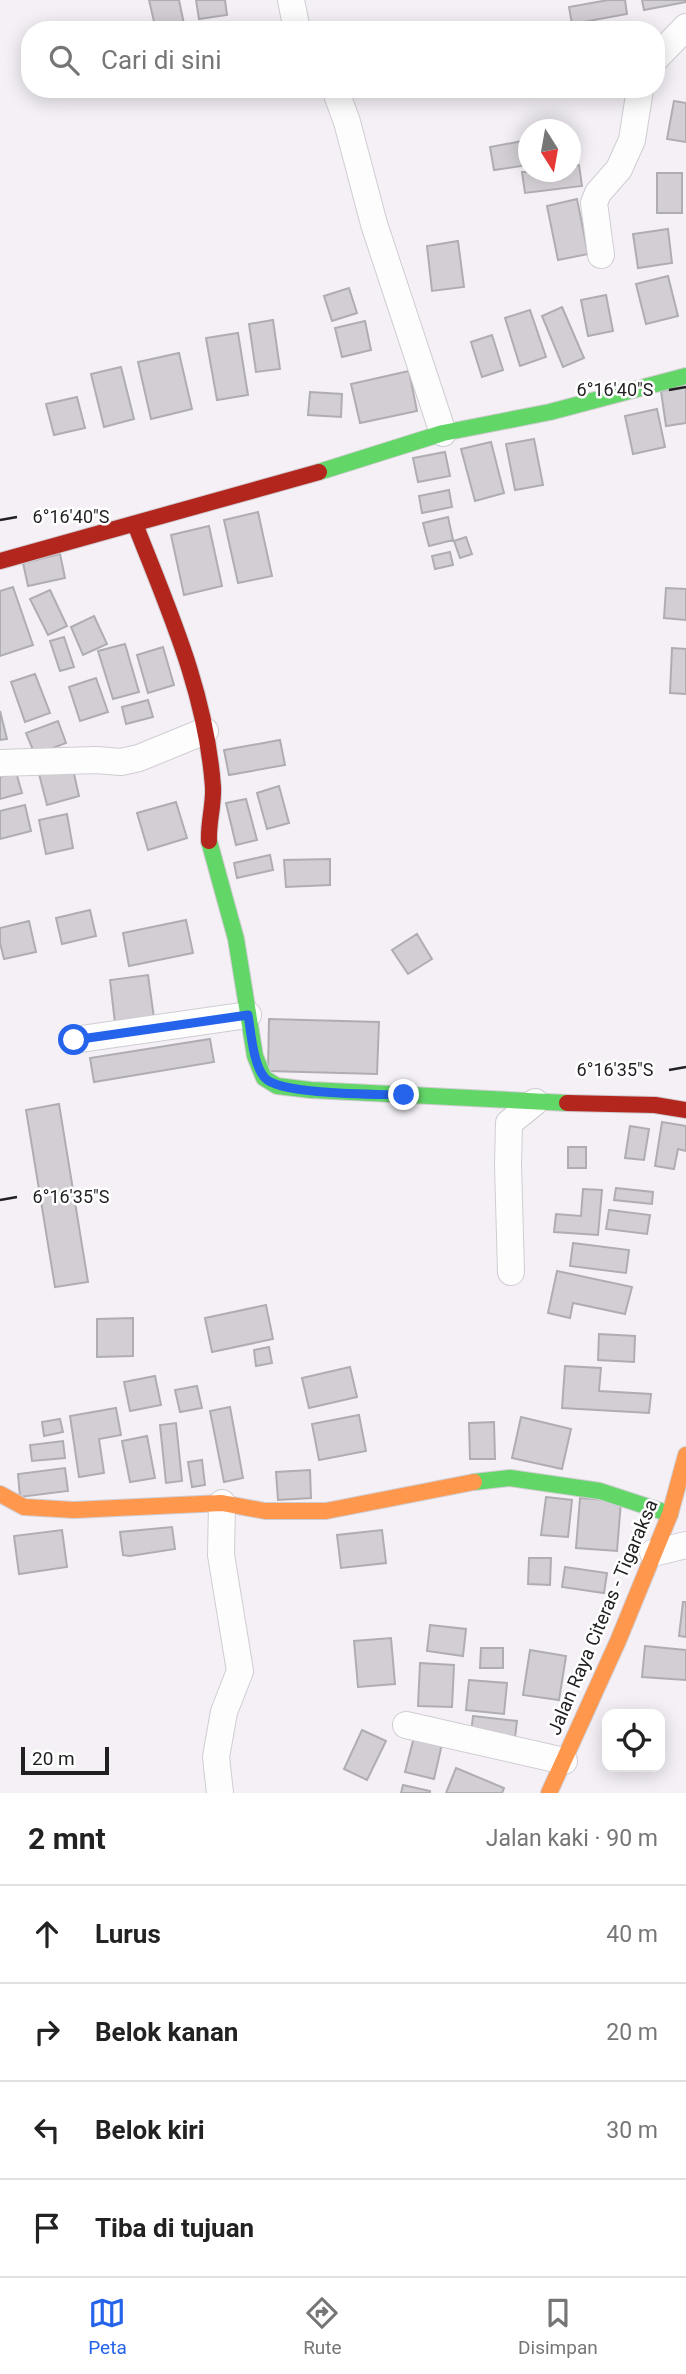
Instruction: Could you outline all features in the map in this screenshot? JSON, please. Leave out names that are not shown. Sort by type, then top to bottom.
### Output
[{"type":"street","points":[[291,0],[295,21]]},
{"type":"street","points":[[665,49],[686,27]]},
{"type":"street","points":[[338,98],[374,224],[443,433]]},
{"type":"street","points":[[601,255],[594,203],[598,193],[619,169],[632,140],[639,98]]},
{"type":"street","points":[[0,561],[275,486],[443,433],[550,412],[686,376]]},
{"type":"street","points":[[135,524],[185,650],[205,731],[213,790],[208,843],[236,939],[255,1056],[264,1078],[277,1086],[311,1090],[535,1102],[655,1105],[686,1110]]},
{"type":"street","points":[[0,763],[96,760],[121,762],[139,758],[205,731]]},
{"type":"street","points":[[74,1040],[248,1015]]},
{"type":"street","points":[[512,1272],[509,1122],[535,1102]]},
{"type":"street","name":"Jalan Raya Citeras - Tigaraksa","points":[[549,1793],[618,1641],[670,1514],[686,1455]]},
{"type":"street","points":[[0,1496],[24,1507],[74,1510],[222,1503],[265,1511],[326,1511],[470,1483],[510,1478],[600,1491],[670,1514]]},
{"type":"street","points":[[220,1793],[216,1757],[224,1712],[240,1671],[221,1555],[222,1503]]},
{"type":"street","points":[[653,1553],[686,1545]]},
{"type":"street","points":[[407,1725],[564,1761]]},
{"type":"building","points":[[149,0],[179,0],[183,21],[154,21]]},
{"type":"building","points":[[196,0],[225,0],[227,15],[199,19]]},
{"type":"building","points":[[608,0],[625,0],[627,14],[588,21],[571,21],[569,7]]},
{"type":"building","points":[[642,0],[686,0],[686,2],[644,10]]},
{"type":"building","points":[[674,101],[686,103],[686,142],[667,139]]},
{"type":"building","points":[[518,142],[518,166],[494,170],[490,147]]},
{"type":"building","points":[[657,173],[682,173],[682,213],[657,213]]},
{"type":"building","points":[[581,179],[582,186],[525,193],[523,182],[581,182]]},
{"type":"building","points":[[577,199],[588,254],[558,260],[547,206]]},
{"type":"building","points":[[668,229],[672,263],[638,268],[633,234]]},
{"type":"building","points":[[458,241],[464,287],[432,291],[427,246]]},
{"type":"building","points":[[668,276],[678,316],[646,324],[636,284]]},
{"type":"building","points":[[349,288],[357,313],[332,321],[324,296]]},
{"type":"building","points":[[606,295],[613,331],[588,336],[581,300]]},
{"type":"building","points":[[562,307],[584,358],[563,367],[542,316]]},
{"type":"building","points":[[530,310],[546,357],[520,366],[505,318]]},
{"type":"building","points":[[273,320],[280,369],[256,372],[249,324]]},
{"type":"building","points":[[365,321],[371,350],[342,357],[335,328]]},
{"type":"building","points":[[238,333],[248,395],[217,400],[206,338]]},
{"type":"building","points":[[492,335],[503,370],[482,377],[471,342]]},
{"type":"building","points":[[179,353],[192,409],[151,419],[138,362]]},
{"type":"building","points":[[121,367],[134,419],[104,427],[91,374]]},
{"type":"building","points":[[409,371],[417,411],[360,423],[351,384]]},
{"type":"building","points":[[686,387],[686,423],[666,426],[661,391]]},
{"type":"building","points":[[310,392],[342,394],[341,417],[308,415]]},
{"type":"building","points":[[77,397],[85,428],[54,435],[46,404]]},
{"type":"building","points":[[657,409],[665,447],[633,454],[625,416]]},
{"type":"building","points":[[534,439],[543,485],[515,490],[506,444]]},
{"type":"building","points":[[491,442],[504,493],[475,501],[461,449]]},
{"type":"building","points":[[445,452],[450,476],[418,482],[413,458]]},
{"type":"building","points":[[449,490],[452,507],[422,513],[419,496]]},
{"type":"building","points":[[258,512],[272,576],[238,583],[224,520]]},
{"type":"building","points":[[448,517],[453,540],[429,546],[423,523]]},
{"type":"building","points":[[209,526],[222,586],[184,595],[171,535]]},
{"type":"building","points":[[466,537],[472,554],[460,558],[454,541]]},
{"type":"building","points":[[450,552],[453,565],[435,569],[432,556]]},
{"type":"building","points":[[60,554],[65,578],[28,586],[23,563]]},
{"type":"building","points":[[13,587],[33,645],[0,656],[0,591]]},
{"type":"building","points":[[666,588],[686,589],[686,620],[664,618]]},
{"type":"building","points":[[50,590],[67,626],[48,635],[30,599]]},
{"type":"building","points":[[94,616],[107,644],[83,655],[71,627]]},
{"type":"building","points":[[64,637],[74,667],[60,671],[50,641]]},
{"type":"building","points":[[125,644],[139,692],[113,699],[98,651]]},
{"type":"building","points":[[163,647],[174,685],[148,693],[137,655]]},
{"type":"building","points":[[672,648],[686,649],[686,694],[670,693]]},
{"type":"building","points":[[35,674],[50,713],[25,722],[11,682]]},
{"type":"building","points":[[96,678],[108,712],[80,721],[69,687]]},
{"type":"building","points":[[148,700],[153,717],[126,724],[122,707]]},
{"type":"building","points":[[0,711],[7,739],[0,740]]},
{"type":"building","points":[[58,721],[66,743],[35,755],[26,733]]},
{"type":"building","points":[[280,740],[285,765],[229,775],[224,750]]},
{"type":"building","points":[[72,765],[79,796],[47,805],[39,774]]},
{"type":"building","points":[[16,772],[22,793],[0,799],[0,777]]},
{"type":"building","points":[[279,786],[289,823],[267,829],[257,793]]},
{"type":"building","points":[[246,799],[257,840],[236,845],[226,803]]},
{"type":"building","points":[[176,802],[187,838],[148,850],[137,813]]},
{"type":"building","points":[[25,805],[31,831],[0,839],[0,811]]},
{"type":"building","points":[[67,814],[73,848],[46,854],[39,820]]},
{"type":"building","points":[[270,855],[273,870],[237,878],[234,863]]},
{"type":"building","points":[[330,859],[330,885],[286,887],[284,860]]},
{"type":"building","points":[[90,910],[96,936],[62,944],[56,918]]},
{"type":"building","points":[[186,920],[193,953],[129,966],[123,933]]},
{"type":"building","points":[[29,921],[36,952],[4,959],[0,928]]},
{"type":"building","points":[[417,934],[432,959],[408,974],[392,950]]},
{"type":"building","points":[[148,975],[154,1018],[115,1023],[110,980]]},
{"type":"building","points":[[269,1019],[379,1022],[377,1074],[268,1071]]},
{"type":"building","points":[[210,1039],[214,1062],[94,1082],[90,1058]]},
{"type":"building","points":[[59,1104],[88,1282],[55,1287],[26,1110]]},
{"type":"building","points":[[662,1122],[686,1126],[686,1151],[678,1149],[674,1169],[655,1166]]},
{"type":"building","points":[[630,1126],[649,1129],[644,1160],[625,1158]]},
{"type":"building","points":[[568,1147],[586,1147],[586,1168],[568,1168]]},
{"type":"building","points":[[616,1188],[653,1192],[652,1204],[614,1200]]},
{"type":"building","points":[[583,1189],[602,1190],[598,1235],[554,1232],[556,1214],[581,1216]]},
{"type":"building","points":[[609,1210],[650,1215],[647,1234],[606,1229]]},
{"type":"building","points":[[573,1243],[629,1250],[626,1273],[570,1266]]},
{"type":"building","points":[[557,1271],[632,1287],[625,1314],[573,1303],[570,1318],[548,1313]]},
{"type":"building","points":[[266,1305],[273,1339],[212,1352],[205,1318]]},
{"type":"building","points":[[133,1318],[133,1356],[97,1357],[97,1319]]},
{"type":"building","points":[[599,1334],[635,1336],[634,1362],[598,1360]]},
{"type":"building","points":[[269,1347],[272,1363],[256,1366],[254,1350]]},
{"type":"building","points":[[565,1366],[601,1368],[599,1391],[651,1394],[649,1413],[562,1408]]},
{"type":"building","points":[[350,1367],[357,1397],[309,1408],[302,1378]]},
{"type":"building","points":[[155,1376],[161,1405],[130,1411],[124,1382]]},
{"type":"building","points":[[197,1386],[202,1408],[180,1412],[175,1390]]},
{"type":"building","points":[[230,1407],[243,1478],[224,1482],[210,1411]]},
{"type":"building","points":[[116,1408],[121,1435],[99,1439],[104,1473],[79,1477],[70,1416]]},
{"type":"building","points":[[359,1415],[366,1451],[319,1460],[312,1424]]},
{"type":"building","points":[[521,1417],[571,1429],[562,1469],[512,1458]]},
{"type":"building","points":[[60,1419],[63,1432],[44,1436],[42,1422]]},
{"type":"building","points":[[494,1422],[495,1459],[470,1459],[469,1423]]},
{"type":"building","points":[[176,1423],[182,1481],[166,1483],[160,1425]]},
{"type":"building","points":[[147,1436],[155,1478],[130,1482],[122,1441]]},
{"type":"building","points":[[63,1441],[65,1458],[32,1461],[30,1445]]},
{"type":"building","points":[[202,1460],[205,1485],[192,1487],[188,1462]]},
{"type":"building","points":[[65,1468],[68,1491],[20,1497],[18,1474]]},
{"type":"building","points":[[310,1470],[311,1498],[278,1500],[276,1472]]},
{"type":"building","points":[[546,1497],[572,1500],[568,1537],[541,1535]]},
{"type":"building","points":[[580,1498],[621,1501],[617,1551],[576,1548]]},
{"type":"building","points":[[172,1527],[175,1549],[123,1555],[120,1532]]},
{"type":"building","points":[[62,1530],[67,1567],[19,1574],[14,1536]]},
{"type":"building","points":[[382,1530],[386,1563],[341,1568],[337,1535]]},
{"type":"building","points":[[529,1558],[551,1558],[550,1585],[528,1584]]},
{"type":"building","points":[[565,1567],[607,1573],[604,1593],[562,1587]]},
{"type":"building","points":[[683,1602],[686,1602],[686,1637],[679,1636]]},
{"type":"building","points":[[430,1625],[466,1629],[463,1656],[427,1651]]},
{"type":"building","points":[[391,1638],[395,1684],[358,1687],[354,1641]]},
{"type":"building","points":[[645,1646],[686,1650],[686,1680],[642,1677]]},
{"type":"building","points":[[481,1648],[503,1648],[503,1668],[480,1668]]},
{"type":"building","points":[[530,1650],[566,1656],[559,1700],[523,1695]]},
{"type":"building","points":[[420,1663],[454,1665],[452,1707],[418,1706]]},
{"type":"building","points":[[469,1680],[507,1683],[504,1714],[466,1710]]},
{"type":"building","points":[[473,1716],[517,1721],[515,1738],[471,1733]]},
{"type":"building","points":[[362,1730],[386,1741],[367,1780],[344,1769]]},
{"type":"building","points":[[414,1737],[442,1744],[434,1779],[405,1772]]},
{"type":"building","points":[[456,1768],[504,1788],[502,1793],[446,1793]]},
{"type":"building","points":[[403,1785],[430,1791],[430,1793],[401,1793]]},
{"type":"traffic: fast","points":[[319,472],[443,433],[550,412],[686,376]]},
{"type":"traffic: fast","points":[[209,841],[236,939],[255,1056],[264,1078],[277,1086],[311,1090],[567,1103]]},
{"type":"traffic: fast","points":[[474,1482],[510,1478],[600,1491],[670,1514]]},
{"type":"traffic: slow","points":[[549,1793],[618,1641],[670,1514],[686,1455]]},
{"type":"traffic: slow","points":[[0,1494],[24,1507],[74,1510],[222,1503],[265,1511],[326,1511],[474,1482]]},
{"type":"traffic: jam","points":[[0,561],[319,472]]},
{"type":"traffic: jam","points":[[135,524],[173,620],[203,718],[213,787],[209,841]]},
{"type":"traffic: jam","points":[[567,1103],[655,1105],[686,1110]]},
{"type":"route","points":[[74,1040],[248,1015],[255,1056],[264,1078],[277,1086],[404,1095]]}]
